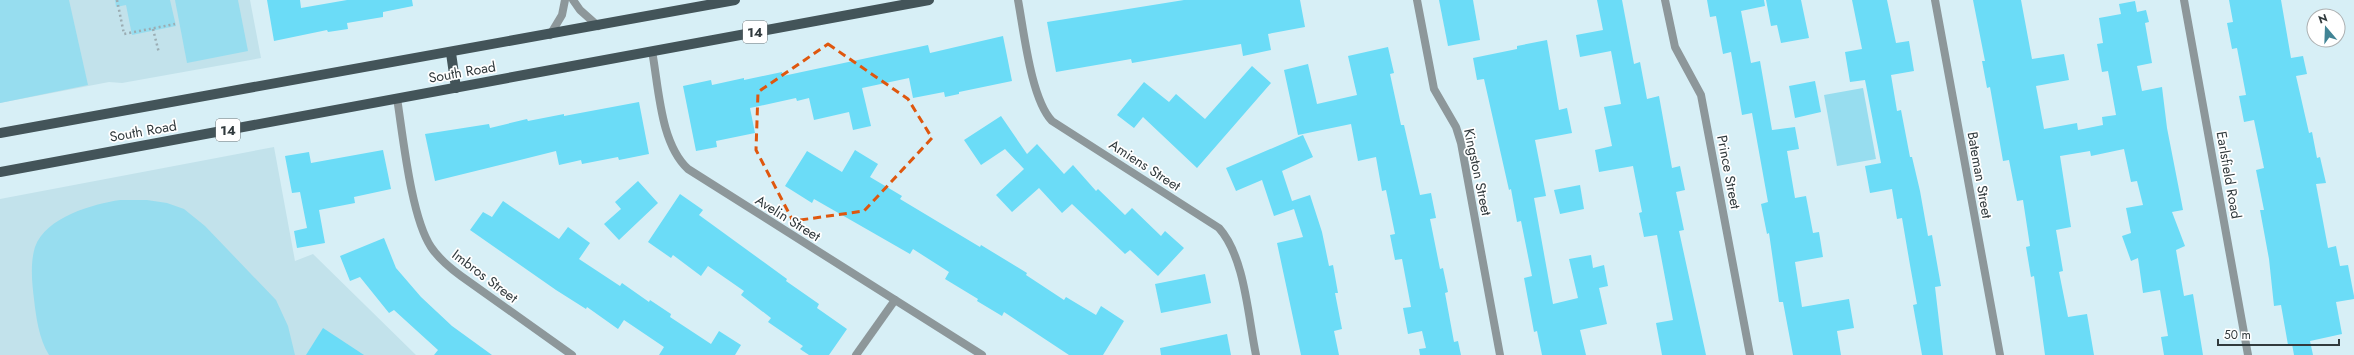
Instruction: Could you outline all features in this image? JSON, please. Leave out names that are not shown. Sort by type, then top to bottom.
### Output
[{"type":"main road","name":"South Road","points":[[0,133],[550,35],[736,0]]},
{"type":"main road","name":"South Road","points":[[0,172],[929,0]]},
{"type":"main road","points":[[450,53],[456,88]]},
{"type":"street","points":[[550,35],[562,16],[565,0]]},
{"type":"street","points":[[573,0],[580,10],[598,26]]},
{"type":"street","name":"Amiens Street","points":[[1018,0],[1038,99],[1046,115],[1052,121],[1219,228],[1227,237],[1239,265],[1256,355]]},
{"type":"street","name":"Kingston Street","points":[[1417,0],[1434,89],[1456,127],[1461,143],[1500,355]]},
{"type":"street","name":"Prince Street","points":[[1665,0],[1674,47],[1701,95],[1750,355]]},
{"type":"street","name":"Bateman Street","points":[[1935,0],[2000,355]]},
{"type":"street","name":"Earlsfield Road","points":[[2184,0],[2248,355]]},
{"type":"street","name":"Avelin Street","points":[[652,51],[669,140],[679,161],[703,180],[982,355]]},
{"type":"street","name":"Imbros Street","points":[[397,98],[418,218],[430,246],[446,264],[461,276],[572,355]]},
{"type":"street","points":[[856,355],[895,300]]},
{"type":"path","points":[[118,0],[124,34],[174,24]]},
{"type":"path","points":[[153,28],[159,54]]},
{"type":"highlighted area","points":[[828,44],[908,99],[932,138],[864,211],[793,221],[756,150],[758,92]]},
{"type":"shaded area","points":[[0,0],[250,0],[261,58],[122,83],[109,82],[0,103]]},
{"type":"shaded area","points":[[0,0],[69,0],[88,85],[0,103]]},
{"type":"shaded area","points":[[115,0],[170,0],[176,26],[132,35],[126,5],[116,7]]},
{"type":"shaded area","points":[[175,0],[238,0],[248,51],[187,63]]},
{"type":"shaded area","points":[[1863,88],[1876,159],[1837,166],[1824,95]]},
{"type":"shaded area","points":[[274,147],[295,261],[313,254],[416,355],[0,355],[0,199]]},
{"type":"shaded area","points":[[120,200],[147,200],[167,203],[184,209],[205,226],[276,300],[288,326],[295,355],[49,355],[40,335],[35,306],[32,260],[35,247],[49,228],[60,220],[84,209]]},
{"type":"building","points":[[267,0],[300,0],[301,8],[347,0],[412,0],[413,6],[383,12],[383,17],[347,23],[348,29],[328,32],[327,30],[274,41]]},
{"type":"building","points":[[1184,0],[1300,0],[1305,27],[1268,34],[1271,50],[1243,56],[1241,44],[1132,63],[1131,59],[1056,72],[1047,22]]},
{"type":"building","points":[[1439,0],[1473,0],[1480,40],[1448,46]]},
{"type":"building","points":[[1597,0],[1622,0],[1634,64],[1640,62],[1647,99],[1659,96],[1672,168],[1680,166],[1685,190],[1676,192],[1684,230],[1679,231],[1706,355],[1662,355],[1656,323],[1673,320],[1657,235],[1644,237],[1639,213],[1642,212],[1633,166],[1599,172],[1595,150],[1612,146],[1604,107],[1621,104],[1611,51],[1580,57],[1576,35],[1603,30]]},
{"type":"building","points":[[1707,0],[1764,0],[1765,6],[1741,11],[1751,63],[1760,61],[1772,130],[1795,127],[1799,149],[1787,151],[1795,198],[1806,196],[1813,233],[1819,232],[1823,257],[1795,262],[1802,307],[1849,299],[1854,328],[1837,331],[1841,355],[1793,355],[1783,302],[1779,302],[1769,233],[1767,234],[1761,204],[1768,202],[1752,113],[1742,115],[1731,52],[1723,54],[1716,16],[1710,17]]},
{"type":"building","points":[[1766,0],[1801,0],[1809,38],[1781,43],[1777,25],[1771,26]]},
{"type":"building","points":[[1852,0],[1887,0],[1896,43],[1909,41],[1914,71],[1891,75],[1897,111],[1901,110],[1910,157],[1912,157],[1920,191],[1928,236],[1932,235],[1941,286],[1935,287],[1943,355],[1922,355],[1913,305],[1917,304],[1902,218],[1897,219],[1892,189],[1870,193],[1865,166],[1881,163],[1865,80],[1850,82],[1845,52],[1862,49]]},
{"type":"building","points":[[1973,0],[2021,0],[2032,59],[2064,54],[2069,80],[2036,86],[2044,129],[2077,123],[2078,130],[2103,125],[2102,117],[2116,115],[2108,71],[2102,72],[2097,44],[2103,43],[2099,18],[2121,14],[2119,4],[2135,1],[2137,12],[2146,10],[2149,22],[2145,23],[2152,63],[2137,66],[2142,91],[2162,87],[2167,128],[2183,210],[2172,212],[2185,246],[2176,250],[2184,296],[2193,294],[2203,355],[2164,355],[2161,337],[2168,336],[2160,290],[2143,293],[2138,258],[2131,261],[2122,236],[2131,233],[2126,208],[2143,205],[2137,181],[2131,182],[2124,149],[2091,156],[2090,151],[2060,156],[2071,227],[2056,230],[2063,271],[2059,272],[2068,317],[2087,314],[2094,355],[2045,355],[2034,276],[2031,277],[2026,247],[2030,246],[2023,200],[2017,201],[2009,160],[2003,161],[1990,87],[1987,88],[1982,61],[1985,61]]},
{"type":"building","points":[[2229,0],[2281,0],[2291,58],[2303,56],[2307,74],[2296,76],[2309,133],[2312,132],[2317,158],[2320,157],[2326,183],[2316,184],[2328,248],[2336,246],[2340,266],[2348,265],[2354,296],[2354,299],[2336,302],[2342,334],[2310,341],[2313,355],[2294,355],[2292,344],[2288,345],[2281,305],[2274,306],[2269,259],[2260,210],[2264,210],[2256,170],[2264,168],[2254,120],[2244,122],[2239,96],[2246,95],[2237,48],[2232,49],[2227,23],[2233,22]]},
{"type":"building","points":[[1003,36],[1012,81],[959,92],[959,94],[945,97],[944,92],[913,98],[909,78],[862,88],[871,126],[853,130],[849,112],[814,120],[809,98],[797,101],[796,98],[750,108],[755,133],[716,141],[717,147],[696,151],[683,86],[711,80],[712,85],[782,72],[783,76],[928,45],[930,53]]},
{"type":"building","points":[[1547,40],[1559,110],[1567,108],[1572,133],[1535,140],[1546,196],[1534,198],[1553,304],[1578,298],[1569,259],[1591,255],[1593,268],[1604,265],[1608,286],[1599,288],[1607,324],[1580,330],[1586,355],[1542,355],[1537,331],[1534,332],[1524,278],[1532,276],[1521,221],[1517,222],[1511,189],[1509,190],[1484,79],[1477,80],[1473,58],[1517,49],[1517,46]]},
{"type":"building","points":[[1388,47],[1394,73],[1390,74],[1401,125],[1404,125],[1420,195],[1431,193],[1436,218],[1430,219],[1440,269],[1443,268],[1448,292],[1445,293],[1454,342],[1458,341],[1461,355],[1420,355],[1419,349],[1426,348],[1422,331],[1408,334],[1403,308],[1411,307],[1402,259],[1395,260],[1390,235],[1395,234],[1386,190],[1382,191],[1376,157],[1358,161],[1351,124],[1298,135],[1284,70],[1308,64],[1317,104],[1357,95],[1348,56]]},
{"type":"building","points":[[1252,66],[1271,83],[1197,168],[1143,117],[1134,128],[1117,115],[1144,82],[1169,102],[1176,94],[1205,119]]},
{"type":"building","points":[[1815,81],[1821,112],[1795,118],[1789,86]]},
{"type":"building","points":[[639,102],[649,154],[619,160],[618,157],[582,164],[581,160],[559,165],[556,151],[435,181],[425,134],[489,124],[490,128],[527,119],[528,121],[564,114],[564,116]]},
{"type":"building","points":[[1001,116],[1027,154],[1037,144],[1064,174],[1073,165],[1096,191],[1098,189],[1125,215],[1132,208],[1161,236],[1165,231],[1184,248],[1158,276],[1130,250],[1125,254],[1072,204],[1062,213],[1039,188],[1012,212],[996,195],[1024,169],[1005,149],[981,165],[964,140]]},
{"type":"building","points":[[1303,135],[1313,157],[1282,171],[1292,201],[1310,195],[1322,232],[1329,266],[1333,265],[1338,293],[1335,293],[1342,329],[1334,331],[1339,355],[1301,355],[1277,243],[1303,237],[1294,209],[1274,216],[1262,180],[1236,191],[1226,168]]},
{"type":"building","points":[[383,150],[391,189],[354,197],[355,203],[319,210],[325,243],[297,248],[294,231],[307,228],[300,192],[292,193],[285,156],[309,152],[311,163]]},
{"type":"building","points":[[855,150],[878,164],[870,177],[902,196],[900,199],[1027,273],[1026,275],[1064,300],[1066,297],[1096,315],[1101,306],[1124,321],[1103,355],[1069,355],[1004,312],[1002,316],[977,301],[978,299],[945,279],[949,272],[913,249],[910,254],[814,199],[812,203],[785,186],[807,151],[842,172]]},
{"type":"building","points":[[638,181],[658,203],[619,240],[604,224],[621,209],[615,202]]},
{"type":"building","points":[[1580,185],[1584,209],[1560,214],[1554,190]]},
{"type":"building","points":[[680,194],[703,210],[699,215],[787,279],[786,281],[819,304],[817,308],[847,329],[829,355],[809,355],[800,349],[803,346],[768,322],[771,318],[741,295],[744,291],[708,266],[701,276],[673,255],[671,258],[648,242]]},
{"type":"building","points":[[503,201],[559,239],[568,227],[590,243],[579,259],[620,286],[622,283],[649,302],[650,300],[671,314],[670,317],[711,344],[719,331],[741,345],[735,355],[659,355],[664,347],[624,320],[618,329],[587,307],[586,309],[556,290],[470,230],[483,212],[492,217]]},
{"type":"building","points":[[384,238],[396,268],[421,297],[452,326],[492,355],[434,355],[438,350],[394,310],[389,313],[360,277],[350,281],[340,256]]},
{"type":"building","points":[[1205,274],[1211,303],[1161,313],[1155,284]]},
{"type":"building","points":[[323,328],[364,355],[306,355]]},
{"type":"building","points":[[1227,334],[1231,355],[1161,355],[1160,348]]}]
